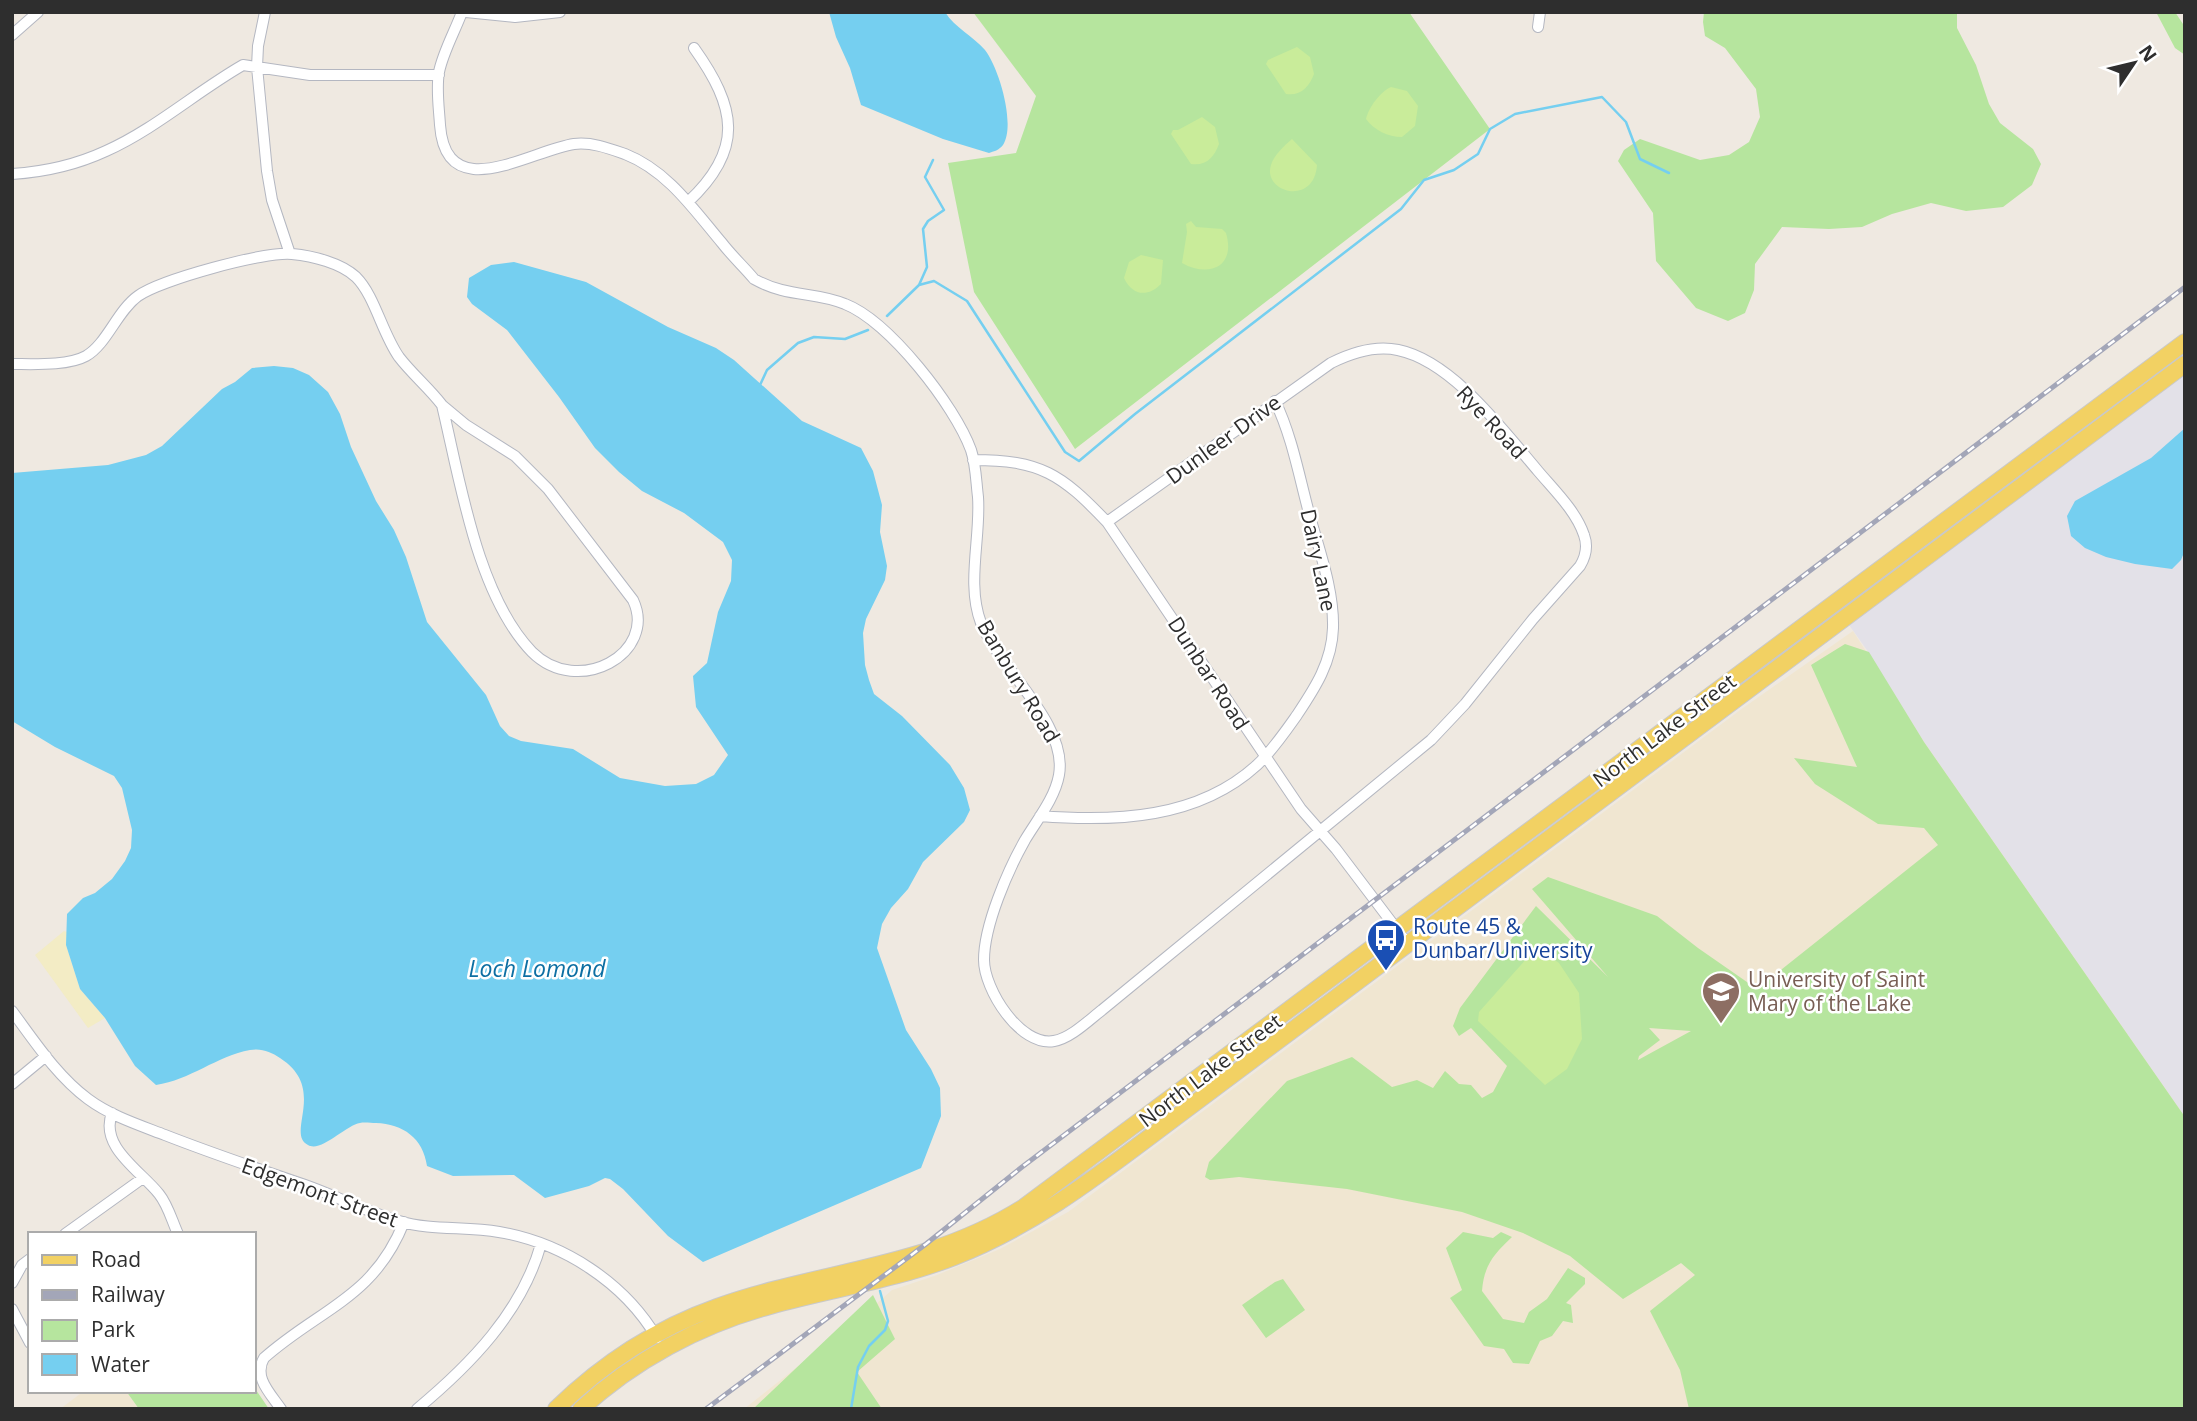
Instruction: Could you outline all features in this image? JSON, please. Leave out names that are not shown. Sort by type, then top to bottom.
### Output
[{"type":"main road","name":"North Lake Street","points":[[556,1409],[595,1373],[655,1334],[718,1307],[921,1255],[996,1224],[1049,1190],[2185,342]]},
{"type":"main road","name":"North Lake Street","points":[[581,1409],[625,1373],[664,1349],[706,1329],[752,1311],[931,1265],[984,1245],[1025,1225],[1079,1189],[2185,364]]},
{"type":"street","points":[[12,35],[38,12]]},
{"type":"street","points":[[265,12],[257,67],[267,171],[272,200],[290,254]]},
{"type":"street","points":[[464,12],[515,17],[560,12]]},
{"type":"street","name":"Banbury Road","points":[[464,12],[439,75],[441,136],[446,150],[457,165],[482,170],[573,144],[596,145],[628,155],[671,183],[754,279],[788,293],[832,299],[847,304],[882,328],[939,395],[964,435],[974,460],[979,515],[975,600],[981,622],[990,642],[1048,724],[1059,747],[1059,776],[1053,793],[1020,849],[1003,891],[991,923],[984,963],[996,998],[1016,1026],[1039,1040],[1049,1042],[1060,1039],[1094,1016],[1431,740],[1465,704],[1533,619],[1580,566]]},
{"type":"street","points":[[1538,27],[1540,12]]},
{"type":"street","points":[[688,202],[717,170],[728,132],[727,111],[720,88],[694,48]]},
{"type":"street","points":[[12,174],[75,162],[105,152],[160,120],[243,65],[310,75],[439,75]]},
{"type":"street","points":[[12,364],[39,364],[85,357],[96,348],[130,304],[151,288],[206,271],[290,254],[344,268],[355,276],[368,292],[379,322],[399,357],[442,405],[466,425],[515,456],[548,489],[633,600],[639,616],[637,628],[631,641],[608,664],[587,672],[564,671],[543,662],[521,637],[490,587],[442,405]]},
{"type":"street","name":"Rye Road","points":[[1341,358],[1365,350],[1396,349],[1421,359],[1452,380],[1506,433],[1576,517],[1587,547],[1580,566]]},
{"type":"street","name":"Dunleer Drive","points":[[1107,522],[1275,401],[1341,358]]},
{"type":"street","name":"Dairy Lane","points":[[1040,816],[1133,816],[1177,808],[1208,798],[1233,784],[1264,757],[1315,688],[1325,670],[1333,628],[1324,568],[1287,429],[1275,401]]},
{"type":"street","name":"Dunbar Road","points":[[974,460],[1031,465],[1045,470],[1081,494],[1107,522],[1301,809],[1408,944]]},
{"type":"street","name":"Edgemont Street","points":[[12,1011],[70,1084],[88,1099],[112,1113],[199,1149],[404,1222],[498,1232],[541,1244],[598,1273],[633,1305],[664,1349]]},
{"type":"street","points":[[12,1084],[46,1056]]},
{"type":"street","points":[[112,1113],[108,1129],[112,1140],[164,1200],[177,1232]]},
{"type":"street","points":[[68,1232],[143,1178]]},
{"type":"street","points":[[281,1409],[264,1384],[259,1367],[270,1352],[364,1285],[395,1245],[404,1222]]},
{"type":"street","points":[[417,1409],[467,1364],[498,1327],[522,1290],[541,1244]]},
{"type":"street","points":[[12,1283],[22,1265],[28,1260]]},
{"type":"street","points":[[12,1309],[28,1339]]},
{"type":"shaded area","points":[[2185,348],[2185,1117],[1924,742],[1869,653],[1837,608]]},
{"type":"shaded area","name":"University of Saint Mary of the Lake","points":[[1853,631],[1924,742],[2185,1117],[2185,1409],[744,1409],[892,1290],[1000,1249],[1068,1212],[1743,708]]},
{"type":"shaded area","points":[[81,1393],[127,1393],[139,1409],[60,1409]]},
{"type":"green space","points":[[973,12],[1409,12],[1490,129],[1075,449],[974,292],[948,163],[1016,153],[1036,96]]},
{"type":"green space","points":[[1704,12],[1957,12],[1957,28],[1976,65],[1989,104],[2000,123],[2033,149],[2041,164],[2032,185],[2003,207],[1966,211],[1931,203],[1892,214],[1862,227],[1782,227],[1755,264],[1754,290],[1745,313],[1728,321],[1696,308],[1656,261],[1653,213],[1618,161],[1624,150],[1640,139],[1700,160],[1729,155],[1749,142],[1760,117],[1756,89],[1725,48],[1705,36]]},
{"type":"green space","points":[[2156,12],[2175,12],[2185,27],[2185,55],[2175,48]]},
{"type":"green space","points":[[1297,47],[1310,57],[1314,74],[1304,90],[1296,94],[1286,94],[1266,64],[1268,60]]},
{"type":"green space","points":[[1391,87],[1407,91],[1418,106],[1415,126],[1402,137],[1382,132],[1366,119],[1376,100]]},
{"type":"green space","points":[[1202,117],[1215,127],[1219,144],[1209,160],[1201,164],[1191,164],[1171,134],[1173,130]]},
{"type":"green space","points":[[1292,139],[1317,165],[1314,178],[1307,187],[1299,191],[1281,188],[1270,174],[1274,158]]},
{"type":"green space","points":[[1191,221],[1196,227],[1222,229],[1226,233],[1227,254],[1218,266],[1202,269],[1182,263],[1186,224]]},
{"type":"green space","points":[[1141,255],[1163,260],[1161,284],[1145,293],[1131,288],[1124,278],[1129,262]]},
{"type":"green space","points":[[1845,644],[1869,652],[1924,742],[2185,1117],[2185,1409],[1689,1409],[1680,1370],[1650,1311],[1695,1275],[1681,1263],[1623,1299],[1570,1256],[1523,1233],[1462,1212],[1347,1189],[1239,1177],[1210,1180],[1205,1177],[1209,1162],[1287,1081],[1352,1057],[1392,1087],[1417,1080],[1433,1088],[1445,1071],[1459,1084],[1471,1085],[1482,1098],[1493,1092],[1507,1066],[1471,1028],[1459,1036],[1453,1026],[1460,1008],[1536,906],[1608,977],[1532,889],[1548,877],[1657,916],[1757,989],[1938,845],[1924,828],[1878,824],[1815,784],[1794,758],[1857,767],[1811,665]],"holes":[[[1649,1028],[1691,1031],[1638,1060],[1639,1056],[1660,1040]]]},
{"type":"green space","points":[[1537,947],[1559,963],[1579,993],[1582,1039],[1567,1069],[1545,1085],[1478,1021],[1479,1012]]},
{"type":"green space","points":[[1463,1232],[1493,1238],[1501,1232],[1512,1237],[1491,1261],[1482,1291],[1503,1319],[1524,1323],[1529,1312],[1547,1299],[1568,1268],[1585,1278],[1585,1284],[1566,1303],[1571,1305],[1573,1323],[1563,1321],[1552,1336],[1540,1341],[1529,1364],[1513,1363],[1504,1349],[1484,1346],[1450,1298],[1462,1290],[1446,1248]]},
{"type":"green space","points":[[1283,1279],[1305,1310],[1266,1338],[1242,1305]]},
{"type":"green space","points":[[873,1295],[895,1339],[857,1372],[882,1409],[753,1409]]},
{"type":"green space","points":[[256,1390],[269,1409],[139,1409],[127,1393],[256,1393]]},
{"type":"sand","points":[[64,931],[67,932],[66,945],[80,989],[105,1018],[88,1028],[35,955]]},
{"type":"water","points":[[829,12],[945,12],[985,50],[996,70],[1007,111],[1007,136],[1003,145],[989,153],[943,139],[861,105]]},
{"type":"water","name":"Loch Lomond","points":[[514,262],[586,282],[668,327],[716,348],[734,360],[802,421],[861,448],[873,471],[882,505],[880,532],[887,566],[885,580],[866,619],[863,633],[869,680],[874,694],[902,716],[950,765],[964,788],[970,810],[964,822],[923,862],[908,889],[891,908],[882,924],[877,948],[906,1030],[940,1088],[941,1116],[921,1168],[703,1262],[668,1236],[610,1179],[605,1178],[589,1186],[545,1198],[514,1175],[453,1176],[427,1166],[416,1140],[403,1130],[386,1124],[360,1123],[320,1145],[308,1145],[302,1139],[301,1131],[304,1096],[301,1083],[294,1070],[266,1051],[238,1053],[180,1078],[156,1085],[135,1066],[105,1018],[80,989],[66,945],[67,914],[83,898],[95,893],[112,879],[131,848],[132,830],[122,788],[114,776],[55,747],[12,721],[12,473],[108,465],[146,455],[162,446],[222,389],[252,368],[274,366],[293,368],[309,375],[328,392],[340,414],[351,447],[376,501],[394,530],[406,557],[427,622],[486,695],[500,726],[509,736],[521,741],[573,749],[620,778],[665,786],[696,784],[714,775],[728,755],[696,707],[693,676],[707,663],[718,612],[731,581],[732,560],[723,542],[684,513],[642,491],[619,472],[595,448],[507,330],[472,304],[467,297],[469,278],[491,265]]},
{"type":"water","points":[[2185,428],[2185,550],[2181,560],[2172,569],[2106,557],[2085,548],[2071,536],[2067,516],[2075,501],[2151,458]]},
{"type":"waterway","points":[[919,285],[934,281],[967,301],[1065,452],[1079,461],[1135,414],[1401,209],[1424,180],[1454,170],[1478,154],[1490,129],[1515,114],[1602,97],[1626,122],[1640,159],[1669,173]]},
{"type":"waterway","points":[[887,316],[919,285],[927,267],[923,229],[928,221],[944,210],[925,177],[933,160]]},
{"type":"waterway","points":[[760,385],[767,370],[798,343],[814,337],[845,339],[868,330]]},
{"type":"waterway","points":[[851,1409],[858,1367],[869,1346],[885,1330],[888,1321],[880,1291]]},
{"type":"railway","points":[[706,1409],[2185,287]]},
{"type":"place","name":"Route 45 & Dunbar/University","points":[[1386,972]]},
{"type":"place","name":"University of Saint Mary of the Lake","points":[[1721,1025]]}]
